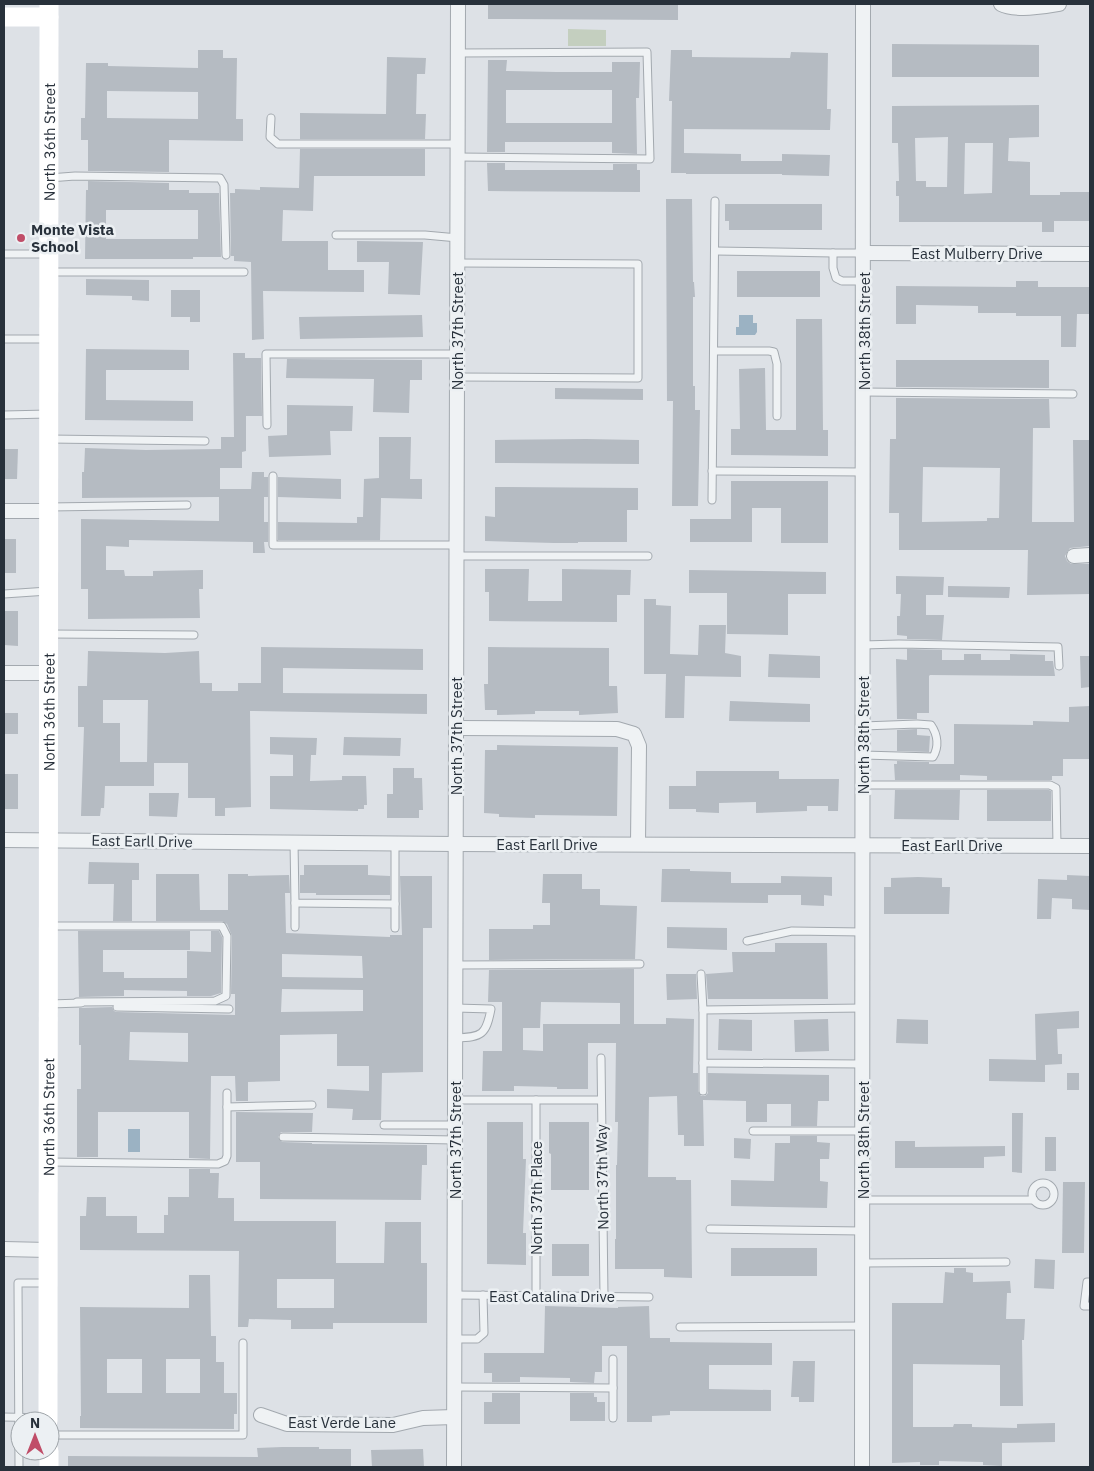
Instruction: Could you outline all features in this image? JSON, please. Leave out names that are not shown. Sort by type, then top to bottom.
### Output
[{"type":"main road","points":[[4,16],[49,10]]},
{"type":"main road","name":"North 36th Street","points":[[49,10],[49,1411]]},
{"type":"street","name":"North 37th Street","points":[[454,1467],[458,4]]},
{"type":"street","points":[[863,4],[872,4]]},
{"type":"street","name":"North 38th Street","points":[[862,1467],[863,4]]},
{"type":"street","points":[[1001,4],[1006,7],[1059,4]]},
{"type":"street","name":"East Mulberry Drive","points":[[864,253],[1090,254]]},
{"type":"street","points":[[4,511],[48,509]]},
{"type":"street","points":[[1074,556],[1090,555]]},
{"type":"street","points":[[4,673],[48,673]]},
{"type":"street","points":[[456,728],[617,729],[634,734],[639,746],[638,844]]},
{"type":"street","name":"East Earll Drive","points":[[4,840],[456,844],[1090,846]]},
{"type":"street","points":[[4,1249],[48,1250]]},
{"type":"street","name":"East Verde Lane","points":[[261,1415],[287,1424],[392,1425],[423,1418],[454,1417]]},
{"type":"lane","points":[[271,118],[270,138],[278,144],[650,159],[647,52],[458,53]]},
{"type":"lane","points":[[49,178],[75,176],[220,178],[224,185],[226,255]]},
{"type":"lane","points":[[712,500],[715,201]]},
{"type":"lane","points":[[336,235],[425,235],[458,238]]},
{"type":"lane","points":[[715,251],[864,253]]},
{"type":"lane","points":[[833,252],[833,268],[836,278],[842,281],[864,281]]},
{"type":"lane","points":[[4,254],[49,263],[244,272]]},
{"type":"lane","points":[[457,263],[638,264],[638,378],[457,377]]},
{"type":"lane","points":[[4,339],[49,339]]},
{"type":"lane","points":[[714,351],[774,352],[777,364],[778,416]]},
{"type":"lane","points":[[267,425],[266,354],[457,354]]},
{"type":"lane","points":[[864,392],[1073,394]]},
{"type":"lane","points":[[4,415],[49,414]]},
{"type":"lane","points":[[49,439],[206,440]]},
{"type":"lane","points":[[712,471],[864,472]]},
{"type":"lane","points":[[273,476],[273,545],[648,556]]},
{"type":"lane","points":[[48,509],[187,504]]},
{"type":"lane","points":[[4,594],[48,591]]},
{"type":"lane","points":[[48,634],[194,635]]},
{"type":"lane","points":[[863,646],[899,644],[1058,647],[1058,666]]},
{"type":"lane","points":[[863,726],[931,725],[936,733],[936,751],[933,757],[863,755]]},
{"type":"lane","points":[[863,785],[1050,785],[1056,788],[1057,846]]},
{"type":"lane","points":[[294,842],[295,927]]},
{"type":"lane","points":[[395,843],[395,928]]},
{"type":"lane","points":[[295,903],[395,904]]},
{"type":"lane","points":[[48,926],[222,926],[227,936],[226,996],[215,1001],[48,1004]]},
{"type":"lane","points":[[747,940],[792,931],[863,932]]},
{"type":"lane","points":[[456,965],[640,964]]},
{"type":"lane","points":[[701,974],[702,1092]]},
{"type":"lane","points":[[77,1002],[94,1006],[229,1009]]},
{"type":"lane","points":[[456,1008],[491,1009],[488,1026],[483,1033],[471,1038],[456,1038]]},
{"type":"lane","points":[[702,1010],[863,1008]]},
{"type":"lane","name":"North 37th Way","points":[[601,1058],[604,1296]]},
{"type":"lane","points":[[702,1063],[863,1064]]},
{"type":"lane","points":[[48,1162],[218,1164],[224,1161],[227,1156],[227,1093]]},
{"type":"lane","points":[[455,1100],[601,1100]]},
{"type":"lane","name":"North 37th Place","points":[[536,1100],[536,1296]]},
{"type":"lane","points":[[227,1107],[312,1105]]},
{"type":"lane","points":[[384,1125],[455,1125]]},
{"type":"lane","points":[[753,1131],[863,1130]]},
{"type":"lane","points":[[283,1137],[455,1140]]},
{"type":"lane","points":[[863,1200],[1034,1200]]},
{"type":"lane","points":[[710,1229],[863,1231]]},
{"type":"lane","points":[[863,1262],[1006,1262]]},
{"type":"lane","points":[[1090,1282],[1087,1282],[1084,1306],[1090,1306]]},
{"type":"lane","points":[[19,1411],[18,1284],[48,1283]]},
{"type":"lane","name":"East Catalina Drive","points":[[455,1295],[648,1297]]},
{"type":"lane","points":[[455,1339],[477,1339],[484,1334],[483,1295]]},
{"type":"lane","points":[[680,1327],[862,1326]]},
{"type":"lane","points":[[60,1426],[243,1435],[243,1343]]},
{"type":"lane","points":[[613,1359],[613,1418]]},
{"type":"lane","points":[[454,1387],[613,1388]]},
{"type":"green space","points":[[568,29],[606,30],[606,46],[568,46]]},
{"type":"water","points":[[739,315],[753,315],[753,323],[757,323],[755,335],[736,335],[736,327],[739,327]]},
{"type":"water","points":[[128,1129],[140,1129],[140,1152],[128,1152]]},
{"type":"building","points":[[488,4],[678,4],[678,20],[488,19]]},
{"type":"building","points":[[892,44],[1039,45],[1039,77],[892,77]]},
{"type":"building","points":[[198,50],[223,50],[223,58],[237,58],[236,119],[243,119],[243,141],[169,140],[169,172],[88,171],[88,140],[81,140],[81,118],[85,118],[86,63],[108,63],[108,66],[198,68]],"holes":[[[107,91],[198,92],[198,119],[107,118]]]},
{"type":"building","points":[[671,50],[692,50],[692,57],[790,58],[791,52],[828,53],[827,109],[831,109],[830,130],[684,129],[684,153],[741,154],[741,161],[782,161],[782,154],[830,155],[829,176],[671,173],[672,101],[669,101]]},
{"type":"building","points":[[387,57],[426,58],[425,74],[417,74],[416,114],[426,114],[425,139],[300,139],[300,113],[386,114]]},
{"type":"building","points":[[488,60],[507,60],[506,71],[556,72],[612,72],[612,62],[640,62],[639,98],[636,98],[637,154],[612,153],[612,142],[505,142],[505,152],[487,152]],"holes":[[[506,90],[612,90],[612,123],[506,123]]]},
{"type":"building","points":[[1039,105],[1039,137],[1009,138],[1008,161],[1030,162],[1030,195],[1090,192],[1090,221],[1054,221],[1054,232],[1042,232],[1042,222],[899,222],[899,196],[896,196],[896,181],[899,181],[898,143],[892,143],[892,106]],"holes":[[[948,137],[947,187],[926,187],[926,181],[916,181],[915,138]],[[965,143],[993,143],[992,193],[964,194]]]},
{"type":"building","points":[[300,149],[425,149],[425,176],[314,176],[313,211],[283,210],[282,241],[328,241],[328,270],[364,270],[364,292],[263,291],[264,339],[252,340],[251,262],[234,261],[234,256],[231,256],[230,193],[235,193],[235,189],[260,190],[260,187],[299,188]]},
{"type":"building","points":[[487,163],[505,163],[505,170],[613,170],[613,164],[637,164],[637,170],[640,170],[640,192],[488,191]]},
{"type":"building","points":[[88,181],[169,183],[169,190],[189,190],[189,193],[219,193],[221,257],[193,257],[193,259],[85,259],[86,190],[88,190]],"holes":[[[106,210],[198,210],[198,239],[106,239]]]},
{"type":"building","points":[[666,199],[692,199],[693,282],[695,297],[693,297],[693,386],[695,386],[695,410],[700,410],[698,506],[672,506],[673,401],[667,401]]},
{"type":"building","points":[[725,204],[822,204],[822,230],[729,230],[729,221],[725,221]]},
{"type":"building","points":[[357,241],[423,242],[420,295],[388,294],[389,262],[357,262]]},
{"type":"building","points":[[737,271],[820,271],[820,297],[737,297]]},
{"type":"building","points":[[86,279],[149,280],[149,301],[132,300],[132,296],[86,295]]},
{"type":"building","points":[[1016,281],[1038,281],[1038,287],[1090,287],[1090,314],[1077,314],[1076,347],[1061,347],[1061,316],[1016,316],[1016,313],[978,313],[978,306],[916,305],[916,324],[896,324],[896,286],[1016,287]]},
{"type":"building","points":[[171,290],[200,290],[200,322],[190,322],[190,317],[171,317]]},
{"type":"building","points":[[422,315],[423,337],[300,339],[299,317]]},
{"type":"building","points":[[796,319],[822,319],[823,430],[828,430],[828,456],[731,455],[731,429],[740,429],[739,369],[765,368],[766,430],[796,430]]},
{"type":"building","points":[[86,349],[189,350],[189,370],[106,370],[106,400],[193,401],[193,421],[85,420]]},
{"type":"building","points":[[233,353],[245,353],[245,358],[261,358],[262,416],[246,416],[246,451],[242,452],[242,468],[220,468],[220,489],[251,489],[252,472],[264,472],[264,477],[268,477],[268,497],[264,497],[264,522],[268,522],[268,542],[264,542],[265,553],[253,553],[253,542],[129,540],[129,547],[106,546],[106,570],[124,570],[125,576],[153,576],[153,571],[203,570],[203,589],[199,589],[200,618],[88,619],[88,589],[81,589],[81,519],[219,521],[219,497],[82,498],[82,472],[84,472],[85,448],[146,450],[221,449],[221,437],[234,437]]},
{"type":"building","points":[[287,359],[422,360],[422,380],[410,380],[409,413],[373,412],[374,379],[286,378]]},
{"type":"building","points":[[896,360],[1049,360],[1049,388],[896,387]]},
{"type":"building","points":[[555,388],[643,389],[643,400],[555,399]]},
{"type":"building","points":[[896,398],[1049,399],[1050,428],[1033,428],[1032,522],[1074,522],[1073,440],[1090,440],[1090,546],[1070,548],[1065,556],[1071,564],[1090,564],[1090,594],[1027,595],[1028,550],[899,550],[899,513],[889,513],[890,439],[896,439]],"holes":[[[923,467],[1000,468],[999,518],[987,518],[987,521],[922,522]]]},
{"type":"building","points":[[287,405],[353,406],[352,431],[330,431],[331,455],[269,457],[268,436],[287,435]]},
{"type":"building","points":[[379,437],[411,437],[410,479],[422,479],[422,499],[381,498],[380,540],[278,540],[278,522],[357,523],[357,517],[363,517],[364,479],[379,478]]},
{"type":"building","points":[[495,440],[639,440],[639,464],[495,463]]},
{"type":"building","points":[[4,449],[18,449],[17,479],[4,479]]},
{"type":"building","points":[[278,477],[341,479],[341,499],[278,497]]},
{"type":"building","points":[[731,481],[828,481],[828,543],[781,543],[781,508],[752,508],[752,542],[690,542],[690,519],[731,519]]},
{"type":"building","points":[[495,487],[638,488],[638,510],[627,510],[627,542],[554,543],[485,541],[485,516],[495,517]]},
{"type":"building","points":[[4,539],[16,539],[16,573],[4,573]]},
{"type":"building","points":[[485,569],[529,569],[528,601],[562,601],[562,569],[631,570],[630,595],[617,595],[617,622],[489,621],[489,592],[485,592]]},
{"type":"building","points":[[689,570],[826,572],[826,594],[788,594],[788,635],[727,634],[727,593],[689,593]]},
{"type":"building","points":[[896,576],[944,577],[943,595],[926,595],[926,615],[944,615],[942,640],[907,639],[907,636],[897,635],[897,616],[900,616],[901,594],[896,594]]},
{"type":"building","points":[[948,586],[1010,587],[1009,598],[948,597]]},
{"type":"building","points":[[644,599],[656,599],[656,605],[671,606],[670,654],[698,655],[699,625],[726,625],[725,653],[741,656],[741,677],[685,676],[684,718],[665,718],[666,674],[644,674]]},
{"type":"building","points":[[4,611],[18,611],[18,646],[4,645]]},
{"type":"building","points":[[261,647],[423,649],[423,670],[283,668],[283,693],[427,694],[427,714],[250,711],[251,807],[225,808],[225,816],[215,816],[215,798],[188,798],[188,763],[154,763],[154,786],[105,786],[104,808],[101,808],[100,816],[81,816],[84,727],[78,727],[78,686],[87,686],[88,651],[165,653],[199,651],[200,683],[212,683],[212,691],[238,691],[238,683],[261,683]],"holes":[[[103,700],[148,700],[147,762],[120,762],[120,723],[103,723]]]},
{"type":"building","points":[[488,647],[609,648],[609,686],[617,686],[618,713],[579,715],[579,711],[535,711],[535,714],[497,715],[497,710],[485,710],[484,684],[488,684]]},
{"type":"building","points":[[907,649],[942,650],[942,660],[964,660],[964,654],[981,654],[981,660],[1010,660],[1010,654],[1045,655],[1045,661],[1053,661],[1055,676],[930,675],[929,713],[917,713],[917,719],[897,719],[896,659],[907,660]]},
{"type":"building","points":[[769,654],[820,656],[820,678],[768,677]]},
{"type":"building","points":[[1080,656],[1090,656],[1090,687],[1081,688]]},
{"type":"building","points":[[730,701],[810,704],[810,722],[729,721]]},
{"type":"building","points":[[1090,706],[1090,759],[1063,759],[1063,776],[1052,776],[1052,780],[987,780],[987,776],[960,775],[960,780],[895,780],[894,764],[897,764],[897,761],[954,764],[954,724],[1033,725],[1033,721],[1069,722],[1069,707]]},
{"type":"building","points":[[4,713],[18,713],[18,734],[4,734]]},
{"type":"building","points":[[917,729],[917,735],[930,736],[929,752],[897,751],[897,730]]},
{"type":"building","points":[[270,737],[317,738],[316,755],[311,755],[310,781],[342,780],[342,776],[366,776],[367,805],[364,805],[364,809],[358,809],[358,811],[270,809],[270,776],[293,776],[293,755],[270,754]]},
{"type":"building","points":[[344,737],[401,738],[400,756],[343,755]]},
{"type":"building","points":[[497,745],[618,747],[617,816],[535,815],[535,818],[499,817],[499,814],[484,813],[485,750],[497,750]]},
{"type":"building","points":[[393,768],[414,768],[414,778],[422,778],[423,810],[419,810],[419,818],[387,818],[387,794],[393,794]]},
{"type":"building","points":[[696,771],[779,771],[779,779],[839,779],[838,811],[828,811],[828,806],[807,806],[807,811],[756,813],[756,802],[719,803],[719,813],[696,812],[696,809],[669,809],[669,786],[696,786]]},
{"type":"building","points":[[4,774],[18,774],[18,809],[4,809]]},
{"type":"building","points":[[895,790],[960,790],[959,820],[894,819]]},
{"type":"building","points":[[987,790],[1049,790],[1051,791],[1051,821],[987,821]]},
{"type":"building","points":[[149,793],[179,793],[177,817],[149,816]]},
{"type":"building","points":[[89,862],[139,863],[139,880],[132,880],[132,921],[113,921],[114,884],[88,884]]},
{"type":"building","points":[[304,865],[368,865],[368,875],[390,876],[390,895],[316,895],[316,893],[300,893],[300,875],[304,875]]},
{"type":"building","points":[[662,869],[731,872],[731,883],[781,883],[781,876],[832,877],[832,896],[824,895],[824,906],[801,905],[801,895],[768,895],[768,903],[661,902]]},
{"type":"building","points":[[156,874],[199,874],[200,910],[228,910],[228,874],[248,874],[248,876],[289,875],[290,893],[285,893],[286,933],[390,937],[390,935],[402,935],[400,876],[432,876],[432,928],[423,928],[423,1072],[382,1073],[381,1120],[352,1120],[353,1109],[327,1108],[327,1089],[369,1091],[369,1066],[337,1066],[337,1034],[280,1035],[280,1081],[248,1082],[248,1101],[236,1101],[235,1076],[211,1076],[210,1159],[189,1158],[189,1112],[98,1112],[98,1157],[77,1157],[77,1089],[81,1089],[79,1008],[112,1007],[117,1012],[235,1015],[235,994],[231,994],[232,936],[227,924],[222,921],[156,921]],"holes":[[[282,954],[362,956],[363,978],[282,977]],[[282,989],[363,990],[363,1011],[281,1012]],[[130,1032],[188,1033],[188,1062],[129,1060]]]},
{"type":"building","points":[[543,874],[582,874],[582,889],[600,889],[600,905],[637,906],[635,959],[489,960],[489,929],[533,929],[533,925],[550,925],[550,903],[542,903]]},
{"type":"building","points":[[1067,875],[1090,876],[1090,910],[1072,909],[1072,899],[1052,898],[1051,919],[1037,919],[1038,879],[1067,880]]},
{"type":"building","points":[[891,878],[942,878],[942,887],[950,887],[949,914],[884,914],[884,887],[891,887]]},
{"type":"building","points":[[667,927],[727,928],[727,950],[667,948]]},
{"type":"building","points":[[78,931],[190,931],[190,950],[103,950],[103,972],[124,972],[124,978],[187,978],[187,951],[211,952],[211,931],[219,931],[222,937],[221,993],[211,996],[187,996],[187,991],[124,990],[124,996],[79,997]]},
{"type":"building","points":[[775,943],[827,943],[828,999],[708,999],[706,974],[733,972],[732,952],[775,952]]},
{"type":"building","points":[[634,969],[634,1024],[666,1024],[666,1018],[694,1019],[693,1073],[698,1073],[698,1091],[701,1096],[705,1096],[708,1093],[708,1073],[829,1075],[829,1101],[818,1101],[817,1126],[791,1126],[791,1104],[767,1104],[767,1122],[746,1122],[746,1101],[703,1100],[704,1146],[684,1146],[684,1135],[678,1135],[677,1096],[649,1097],[648,1177],[676,1177],[676,1180],[691,1180],[692,1278],[664,1277],[664,1269],[615,1269],[618,1122],[615,1122],[616,1043],[588,1043],[588,1089],[514,1086],[514,1091],[482,1091],[483,1051],[502,1051],[502,1002],[488,1002],[489,970]],"holes":[[[541,1002],[620,1003],[620,1024],[543,1024],[543,1051],[523,1050],[523,1028],[540,1028]]]},
{"type":"building","points":[[666,974],[696,974],[697,999],[667,1000]]},
{"type":"building","points":[[1079,1011],[1079,1028],[1057,1029],[1058,1054],[1062,1054],[1062,1064],[1045,1065],[1045,1082],[989,1081],[989,1059],[1036,1060],[1035,1014]]},
{"type":"building","points":[[719,1019],[752,1020],[752,1051],[718,1050]]},
{"type":"building","points":[[828,1019],[829,1051],[795,1052],[794,1020]]},
{"type":"building","points":[[897,1019],[928,1020],[928,1044],[896,1043]]},
{"type":"building","points":[[1067,1073],[1079,1073],[1079,1090],[1067,1090]]},
{"type":"building","points":[[236,1112],[313,1113],[312,1132],[281,1132],[278,1137],[282,1142],[427,1145],[427,1165],[422,1165],[421,1200],[260,1199],[260,1162],[236,1162]]},
{"type":"building","points":[[1012,1113],[1023,1113],[1022,1173],[1012,1172]]},
{"type":"building","points":[[487,1122],[523,1122],[523,1159],[526,1159],[523,1233],[526,1233],[526,1265],[487,1264]]},
{"type":"building","points":[[549,1122],[589,1122],[589,1190],[551,1190]]},
{"type":"building","points":[[790,1136],[817,1136],[817,1142],[830,1143],[829,1159],[820,1159],[820,1181],[828,1182],[827,1208],[731,1206],[731,1180],[774,1181],[775,1143],[790,1143]]},
{"type":"building","points":[[1045,1137],[1056,1137],[1056,1171],[1045,1171]]},
{"type":"building","points":[[734,1138],[751,1139],[750,1159],[734,1158]]},
{"type":"building","points":[[895,1141],[915,1141],[915,1147],[1005,1146],[1005,1156],[984,1157],[984,1168],[895,1168]]},
{"type":"building","points":[[189,1169],[210,1169],[210,1173],[219,1173],[218,1198],[234,1198],[234,1221],[336,1221],[336,1263],[384,1263],[385,1222],[421,1222],[421,1263],[427,1263],[427,1323],[333,1323],[333,1329],[291,1329],[291,1320],[249,1319],[248,1327],[238,1327],[239,1251],[80,1250],[80,1216],[86,1216],[87,1197],[106,1197],[106,1216],[137,1216],[137,1233],[164,1233],[164,1215],[168,1215],[168,1197],[189,1197]],"holes":[[[277,1279],[334,1279],[334,1308],[277,1308]]]},
{"type":"building","points":[[1063,1182],[1085,1182],[1084,1253],[1062,1253]]},
{"type":"building","points":[[552,1244],[589,1244],[589,1276],[552,1276]]},
{"type":"building","points":[[731,1248],[817,1248],[817,1276],[731,1276]]},
{"type":"building","points":[[1035,1259],[1055,1260],[1054,1289],[1034,1288]]},
{"type":"building","points":[[954,1268],[966,1268],[966,1272],[973,1273],[973,1282],[1010,1281],[1011,1293],[1007,1293],[1006,1319],[1025,1319],[1024,1340],[1022,1340],[1023,1406],[1000,1406],[1000,1365],[913,1364],[913,1427],[953,1427],[954,1424],[972,1424],[972,1427],[1017,1428],[1017,1424],[1055,1423],[1055,1442],[1002,1443],[1002,1466],[983,1465],[983,1462],[939,1461],[939,1465],[920,1465],[920,1462],[892,1463],[892,1303],[943,1303],[945,1272],[954,1273]]},
{"type":"building","points":[[189,1275],[210,1275],[211,1336],[216,1336],[216,1362],[224,1362],[224,1393],[237,1393],[237,1414],[234,1414],[234,1429],[80,1428],[80,1307],[189,1308]],"holes":[[[107,1359],[142,1359],[142,1393],[107,1393]],[[166,1359],[200,1359],[200,1393],[166,1393]]]},
{"type":"building","points":[[545,1306],[618,1308],[649,1306],[650,1338],[670,1338],[670,1342],[772,1343],[772,1365],[709,1365],[709,1389],[771,1390],[771,1411],[670,1411],[670,1415],[652,1416],[652,1422],[627,1422],[627,1346],[602,1346],[602,1372],[595,1372],[594,1383],[570,1382],[570,1378],[520,1377],[520,1382],[492,1382],[492,1373],[484,1373],[484,1353],[544,1353]]},
{"type":"building","points":[[793,1361],[815,1361],[814,1402],[799,1402],[799,1397],[791,1397]]},
{"type":"building","points":[[492,1393],[520,1393],[520,1424],[484,1424],[484,1402],[492,1402]]},
{"type":"building","points":[[570,1393],[594,1393],[594,1397],[597,1397],[597,1402],[605,1402],[605,1421],[570,1421]]},
{"type":"building","points":[[257,1448],[351,1449],[351,1467],[68,1467],[68,1456],[258,1457]]},
{"type":"building","points":[[423,1449],[424,1467],[372,1467],[371,1450]]},
{"type":"place","name":"Monte Vista School","points":[[21,238]]}]
